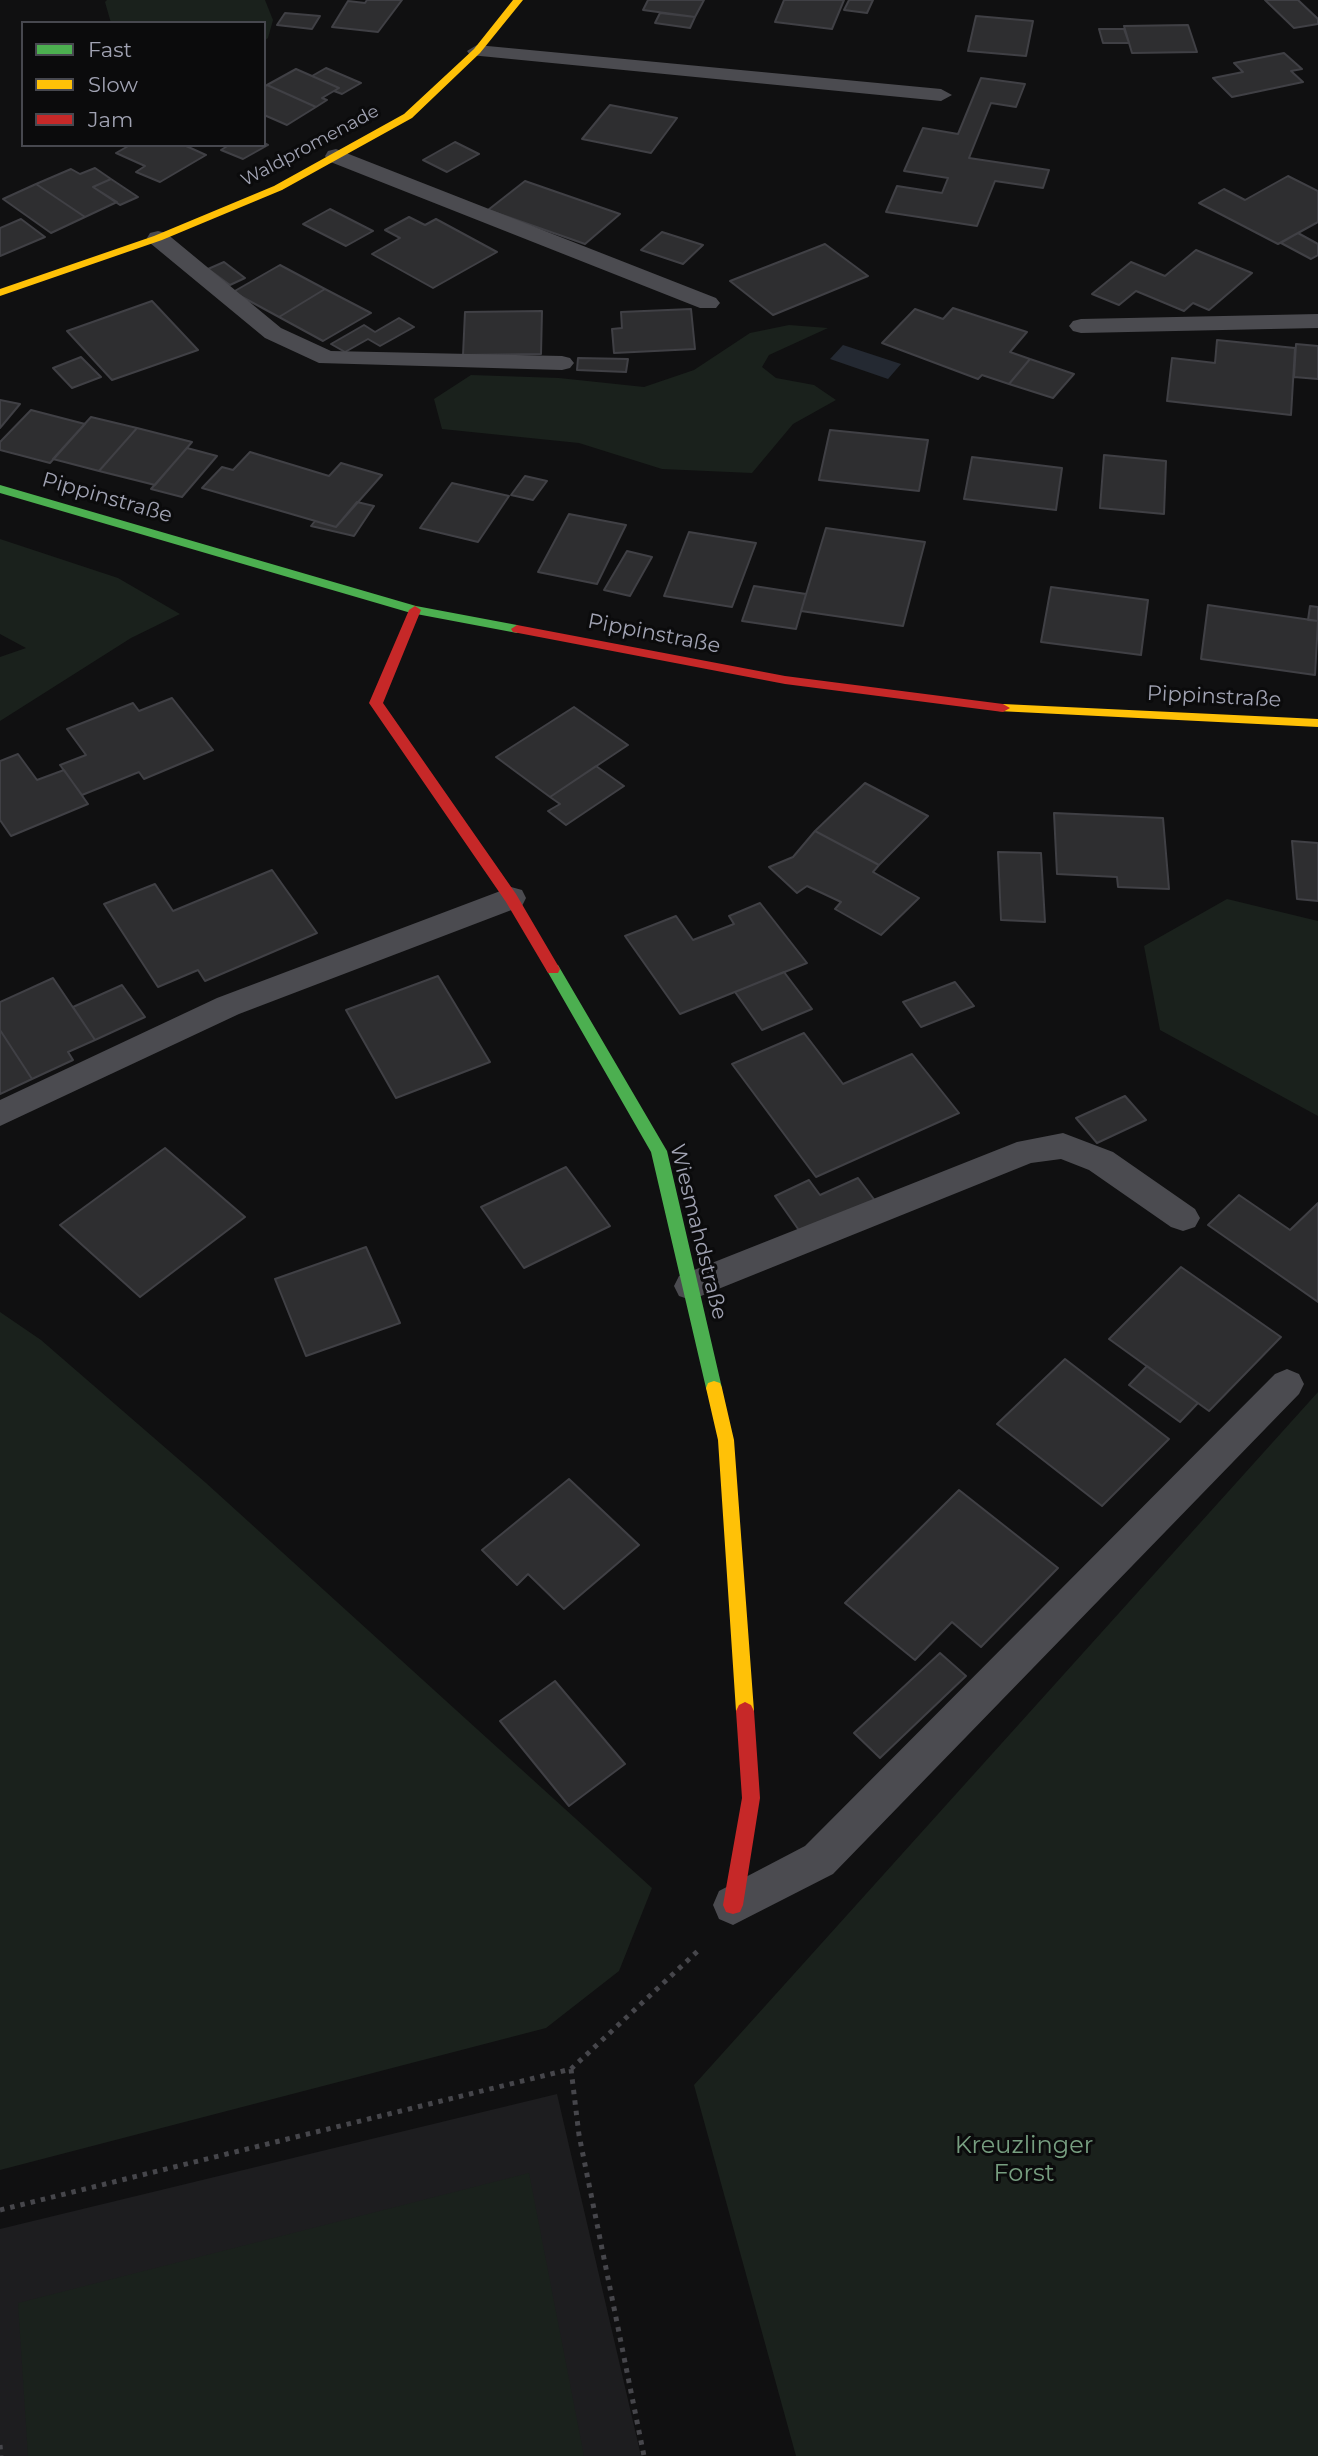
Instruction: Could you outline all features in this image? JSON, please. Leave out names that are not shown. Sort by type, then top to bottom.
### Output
[{"type":"street","name":"Waldpromenade","points":[[0,293],[158,238],[278,188],[408,116],[477,51],[518,0]]},
{"type":"street","name":"Pippinstraße","points":[[0,489],[415,610],[785,680],[991,707],[1318,723]]},
{"type":"street","name":"Wiesmahdstraße","points":[[415,610],[376,703],[511,898],[659,1151],[726,1440],[751,1798],[733,1905]]},
{"type":"lane","points":[[477,51],[941,95]]},
{"type":"lane","points":[[336,156],[708,303]]},
{"type":"lane","points":[[158,238],[273,333],[327,358],[562,363]]},
{"type":"lane","points":[[1081,326],[1315,318]]},
{"type":"lane","points":[[0,1114],[228,1006],[511,898]]},
{"type":"lane","points":[[691,1286],[1028,1151],[1063,1146],[1101,1161],[1182,1218]]},
{"type":"lane","points":[[733,1905],[819,1860],[1287,1384]]},
{"type":"path","points":[[0,2210],[571,2069],[705,1945],[733,1905]]},
{"type":"path","points":[[571,2069],[579,2136],[644,2456]]},
{"type":"path","points":[[0,2445],[1,2456]]},
{"type":"shaded area","points":[[843,345],[901,364],[888,379],[830,359]]},
{"type":"shaded area","points":[[557,2094],[641,2456],[0,2456],[0,2229]]},
{"type":"green space","points":[[265,0],[273,20],[266,40],[266,21],[110,21],[105,2]]},
{"type":"green space","points":[[789,325],[828,328],[769,355],[762,367],[776,378],[814,385],[836,400],[793,424],[752,473],[662,469],[579,443],[442,429],[434,399],[471,375],[559,378],[644,387],[694,370],[750,333]]},
{"type":"green space","points":[[0,539],[118,578],[180,614],[131,638],[0,721],[0,657],[26,648],[0,634]]},
{"type":"green space","points":[[1227,899],[1318,921],[1318,1116],[1160,1030],[1144,946]]},
{"type":"green space","points":[[0,1312],[41,1340],[206,1483],[652,1888],[619,1971],[546,2028],[0,2170]]},
{"type":"green space","name":"Kreuzlinger Forst","points":[[1318,1392],[1318,2456],[796,2456],[694,2085]]},
{"type":"green space","points":[[529,2173],[584,2456],[28,2456],[18,2303]]},
{"type":"building","points":[[367,0],[402,0],[378,32],[332,27],[348,1],[365,3]]},
{"type":"building","points":[[648,0],[704,0],[695,17],[643,10]]},
{"type":"building","points":[[784,0],[844,0],[832,29],[775,22]]},
{"type":"building","points":[[849,0],[873,0],[867,13],[844,10]]},
{"type":"building","points":[[1265,0],[1298,0],[1318,19],[1318,24],[1294,28]]},
{"type":"building","points":[[285,13],[320,16],[312,29],[277,25]]},
{"type":"building","points":[[660,13],[695,17],[690,28],[655,23]]},
{"type":"building","points":[[976,16],[1033,21],[1026,56],[968,51]]},
{"type":"building","points":[[1188,25],[1197,52],[1132,53],[1124,26]]},
{"type":"building","points":[[1099,29],[1124,29],[1129,43],[1103,43]]},
{"type":"building","points":[[1284,53],[1302,69],[1291,71],[1303,82],[1232,97],[1213,78],[1243,72],[1234,63]]},
{"type":"building","points":[[326,68],[361,83],[342,94],[334,91],[339,88],[312,76]]},
{"type":"building","points":[[296,69],[339,88],[322,98],[327,100],[316,107],[267,85]]},
{"type":"building","points":[[981,78],[1025,84],[1016,107],[991,103],[969,158],[1049,170],[1043,188],[995,181],[977,226],[886,212],[897,186],[942,193],[948,178],[904,171],[923,128],[958,134]]},
{"type":"building","points":[[266,86],[316,107],[287,125],[266,116]]},
{"type":"building","points":[[610,105],[677,118],[651,153],[582,139]]},
{"type":"building","points":[[455,142],[479,154],[447,172],[423,160]]},
{"type":"building","points":[[126,147],[188,147],[206,155],[160,182],[136,172],[145,166],[116,153]]},
{"type":"building","points":[[226,147],[264,147],[243,159],[221,150]]},
{"type":"building","points":[[95,168],[111,179],[93,187],[117,202],[85,217],[36,184],[71,169],[80,174]]},
{"type":"building","points":[[1288,176],[1318,191],[1318,222],[1278,244],[1199,203],[1224,189],[1245,200]]},
{"type":"building","points":[[111,179],[138,197],[120,205],[93,187]]},
{"type":"building","points":[[525,181],[620,214],[585,244],[488,210]]},
{"type":"building","points":[[36,184],[85,217],[51,233],[3,199]]},
{"type":"building","points":[[330,209],[373,231],[346,246],[303,224]]},
{"type":"building","points":[[409,217],[425,225],[436,219],[497,252],[433,288],[372,254],[400,238],[385,230]]},
{"type":"building","points":[[21,219],[45,237],[0,256],[0,228]]},
{"type":"building","points":[[662,232],[703,245],[683,264],[641,250]]},
{"type":"building","points":[[1298,233],[1318,244],[1318,255],[1311,259],[1281,243]]},
{"type":"building","points":[[825,244],[868,276],[773,315],[730,281]]},
{"type":"building","points":[[1196,250],[1252,273],[1209,310],[1193,303],[1184,311],[1136,291],[1119,305],[1092,294],[1131,262],[1165,276]]},
{"type":"building","points":[[224,262],[245,278],[230,285],[208,269]]},
{"type":"building","points":[[280,265],[325,289],[279,317],[233,292]]},
{"type":"building","points":[[325,289],[371,313],[323,341],[279,317]]},
{"type":"building","points":[[152,301],[198,350],[112,380],[67,331]]},
{"type":"building","points":[[953,308],[1027,332],[1010,352],[1030,359],[1009,384],[982,375],[978,379],[882,343],[915,309],[943,319]]},
{"type":"building","points":[[691,309],[695,349],[614,353],[612,329],[622,328],[621,312]]},
{"type":"building","points":[[542,311],[541,354],[463,355],[465,312]]},
{"type":"building","points":[[399,318],[414,327],[380,346],[368,339],[345,352],[331,344],[364,325],[375,332]]},
{"type":"building","points":[[1217,340],[1295,348],[1291,415],[1167,401],[1172,358],[1215,363]]},
{"type":"building","points":[[1296,344],[1318,346],[1318,379],[1294,377]]},
{"type":"building","points":[[81,357],[101,377],[72,388],[53,368]]},
{"type":"building","points":[[578,358],[628,359],[626,372],[577,370]]},
{"type":"building","points":[[1030,359],[1074,374],[1053,398],[1009,384]]},
{"type":"building","points":[[0,400],[20,404],[0,428]]},
{"type":"building","points":[[31,410],[85,424],[50,463],[0,450],[0,442]]},
{"type":"building","points":[[91,417],[137,428],[99,471],[53,459]]},
{"type":"building","points":[[137,428],[192,442],[155,485],[99,471]]},
{"type":"building","points":[[830,430],[928,440],[919,491],[819,480]]},
{"type":"building","points":[[187,448],[217,456],[182,497],[151,489]]},
{"type":"building","points":[[250,452],[329,476],[341,463],[382,475],[336,527],[202,488],[222,467],[233,470]]},
{"type":"building","points":[[1104,455],[1166,461],[1164,514],[1100,508]]},
{"type":"building","points":[[972,457],[1062,468],[1056,510],[964,499]]},
{"type":"building","points":[[525,476],[547,481],[533,500],[511,495]]},
{"type":"building","points":[[452,483],[509,496],[478,542],[420,528]]},
{"type":"building","points":[[357,502],[374,506],[354,536],[311,526],[315,521],[336,527]]},
{"type":"building","points":[[569,514],[626,525],[597,584],[538,572]]},
{"type":"building","points":[[826,528],[925,542],[903,626],[801,611]]},
{"type":"building","points":[[689,532],[756,543],[732,607],[664,596]]},
{"type":"building","points":[[627,551],[652,557],[630,596],[604,590]]},
{"type":"building","points":[[754,586],[806,594],[796,629],[742,621]]},
{"type":"building","points":[[1051,587],[1148,600],[1141,655],[1041,642]]},
{"type":"building","points":[[1208,605],[1318,621],[1315,675],[1201,659]]},
{"type":"building","points":[[1310,606],[1318,607],[1318,621],[1308,620]]},
{"type":"building","points":[[172,698],[213,750],[144,779],[139,772],[82,795],[60,765],[86,755],[67,729],[133,703],[139,711]]},
{"type":"building","points":[[574,707],[628,745],[550,797],[496,757]]},
{"type":"building","points":[[18,754],[37,780],[64,770],[88,804],[11,836],[0,820],[0,761]]},
{"type":"building","points":[[596,766],[624,786],[566,825],[548,811],[560,804],[550,797]]},
{"type":"building","points":[[865,783],[928,816],[879,865],[815,831]]},
{"type":"building","points":[[1054,813],[1163,818],[1169,889],[1118,887],[1117,877],[1057,874]]},
{"type":"building","points":[[815,831],[879,865],[873,872],[919,898],[881,935],[835,909],[841,902],[807,886],[797,893],[769,867],[793,857]]},
{"type":"building","points":[[1292,841],[1318,843],[1318,901],[1297,899]]},
{"type":"building","points":[[998,852],[1041,853],[1045,922],[1001,920]]},
{"type":"building","points":[[272,870],[317,933],[205,981],[198,970],[158,987],[104,904],[155,884],[173,911]]},
{"type":"building","points":[[760,903],[807,963],[680,1014],[625,936],[676,916],[693,940],[734,924],[729,916]]},
{"type":"building","points":[[784,972],[812,1009],[762,1030],[735,992]]},
{"type":"building","points":[[438,976],[490,1062],[396,1098],[346,1010]]},
{"type":"building","points":[[53,978],[95,1040],[68,1052],[73,1060],[32,1079],[0,1030],[0,1002]]},
{"type":"building","points":[[955,982],[974,1006],[921,1027],[903,1002]]},
{"type":"building","points":[[122,985],[145,1017],[95,1040],[73,1007]]},
{"type":"building","points":[[0,1030],[32,1079],[0,1094]]},
{"type":"building","points":[[804,1033],[843,1084],[912,1054],[959,1113],[816,1177],[732,1064]]},
{"type":"building","points":[[1125,1096],[1146,1120],[1097,1143],[1076,1118]]},
{"type":"building","points":[[165,1148],[245,1217],[140,1297],[60,1225]]},
{"type":"building","points":[[566,1167],[610,1226],[524,1268],[481,1207]]},
{"type":"building","points":[[858,1178],[876,1202],[803,1236],[775,1196],[809,1180],[820,1195]]},
{"type":"building","points":[[1239,1195],[1290,1230],[1318,1203],[1318,1302],[1208,1225]]},
{"type":"building","points":[[366,1247],[400,1323],[306,1356],[275,1279]]},
{"type":"building","points":[[1181,1267],[1281,1337],[1209,1411],[1109,1339]]},
{"type":"building","points":[[1065,1359],[1169,1439],[1102,1506],[997,1424]]},
{"type":"building","points":[[1147,1366],[1198,1403],[1180,1422],[1129,1385]]},
{"type":"building","points":[[569,1479],[639,1545],[564,1609],[528,1574],[517,1585],[482,1550]]},
{"type":"building","points":[[959,1490],[1058,1568],[981,1647],[952,1622],[915,1660],[845,1603]]},
{"type":"building","points":[[940,1653],[966,1676],[880,1758],[854,1733]]},
{"type":"building","points":[[555,1681],[625,1764],[569,1806],[500,1721]]},
{"type":"traffic: fast","points":[[0,489],[415,610],[517,629]]},
{"type":"traffic: fast","points":[[553,969],[659,1151],[714,1388]]},
{"type":"traffic: slow","points":[[0,293],[158,238],[278,188],[408,116],[477,51],[518,0]]},
{"type":"traffic: slow","points":[[1003,708],[1318,723]]},
{"type":"traffic: slow","points":[[714,1388],[726,1440],[745,1711]]},
{"type":"traffic: jam","points":[[415,610],[376,703],[511,898],[553,969]]},
{"type":"traffic: jam","points":[[517,629],[785,680],[1003,708]]},
{"type":"traffic: jam","points":[[733,1905],[751,1798],[745,1711]]}]
